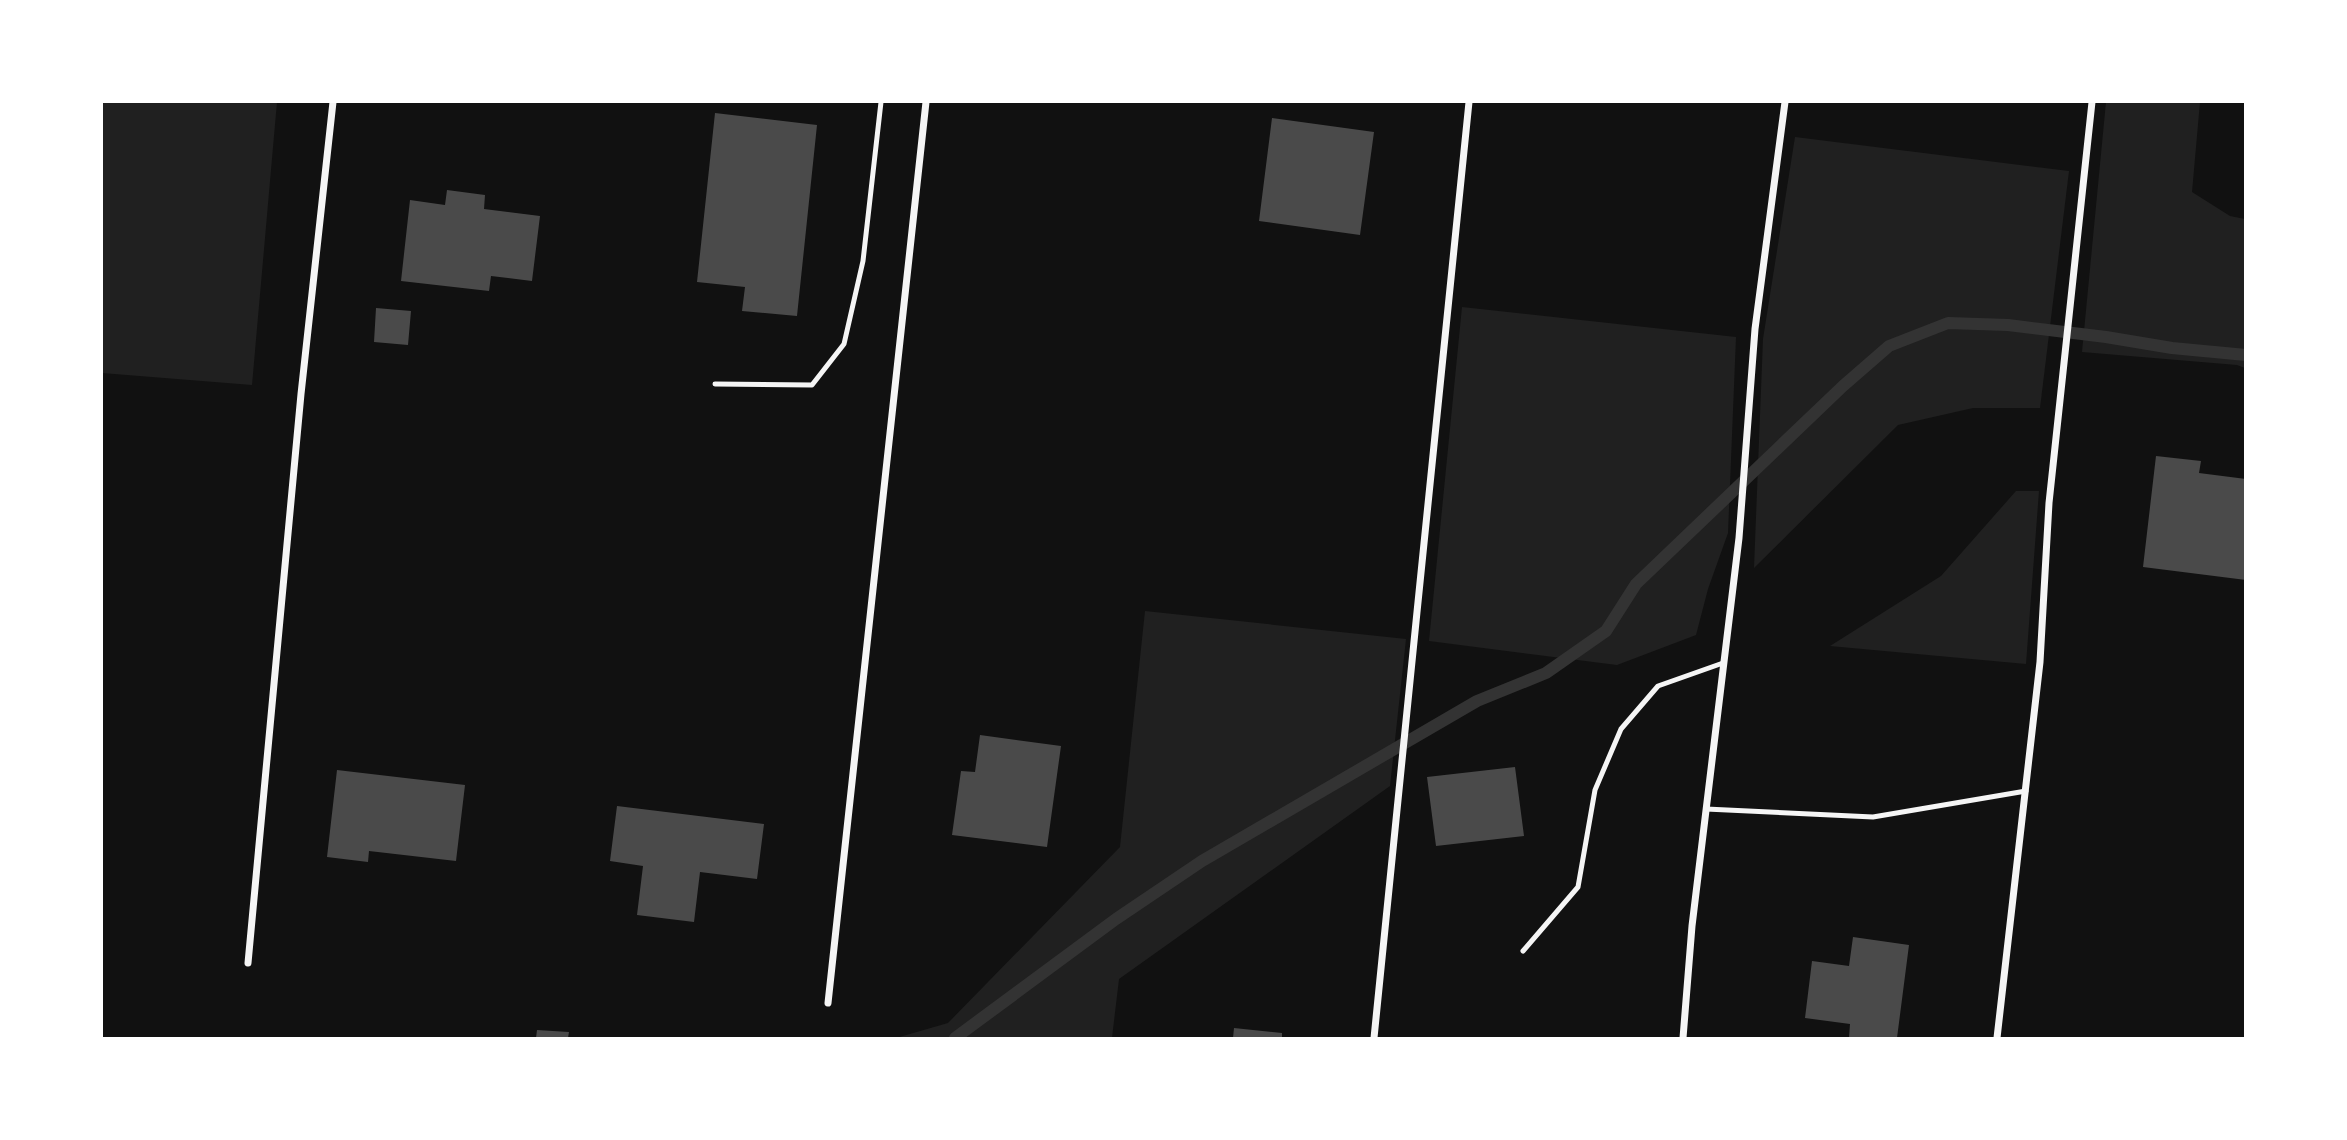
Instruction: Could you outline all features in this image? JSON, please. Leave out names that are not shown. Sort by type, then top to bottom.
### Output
[{"type":"street","points":[[248,962],[300,394],[332,102]]},
{"type":"street","points":[[828,1003],[926,102]]},
{"type":"street","points":[[1374,1038],[1469,102]]},
{"type":"street","points":[[1683,1038],[1692,926],[1739,538],[1755,329],[1785,102]]},
{"type":"street","points":[[1997,1038],[2040,662],[2049,503],[2092,102]]},
{"type":"lane","points":[[715,384],[812,385],[844,344],[863,261],[881,102]]},
{"type":"lane","points":[[1523,951],[1578,887],[1595,790],[1621,729],[1658,686],[1723,663]]},
{"type":"lane","points":[[1706,809],[1873,817],[2026,791]]},
{"type":"shaded area","points":[[102,102],[277,102],[252,385],[102,373]]},
{"type":"shaded area","points":[[2106,102],[2200,102],[2192,192],[2230,216],[2245,219],[2245,368],[2237,365],[2082,352]]},
{"type":"shaded area","points":[[1795,137],[2069,171],[2040,408],[1973,408],[1898,425],[1754,568],[1763,339]]},
{"type":"shaded area","points":[[1462,307],[1736,337],[1728,533],[1708,589],[1696,635],[1617,665],[1429,641]]},
{"type":"shaded area","points":[[2016,491],[2039,491],[2026,664],[1830,646],[1941,576]]},
{"type":"shaded area","points":[[1145,611],[1406,639],[1390,786],[1119,979],[1112,1038],[896,1038],[948,1023],[1120,847]]},
{"type":"building","points":[[715,113],[817,125],[797,316],[742,311],[745,287],[697,282]]},
{"type":"building","points":[[1272,118],[1374,132],[1360,235],[1259,221]]},
{"type":"building","points":[[447,190],[485,195],[484,209],[540,216],[532,281],[491,276],[489,291],[401,281],[410,200],[445,205]]},
{"type":"building","points":[[376,308],[411,311],[408,345],[374,342]]},
{"type":"building","points":[[2156,456],[2201,461],[2199,473],[2246,479],[2246,580],[2143,567]]},
{"type":"building","points":[[980,735],[1061,746],[1047,847],[952,835],[961,771],[975,772]]},
{"type":"building","points":[[1515,767],[1524,836],[1436,846],[1427,777]]},
{"type":"building","points":[[337,770],[465,785],[456,861],[369,851],[368,862],[327,857]]},
{"type":"building","points":[[617,806],[764,824],[757,879],[700,872],[694,922],[637,915],[643,866],[610,861]]},
{"type":"building","points":[[1853,937],[1909,945],[1897,1038],[1849,1038],[1850,1024],[1805,1018],[1812,961],[1849,966]]},
{"type":"building","points":[[1234,1028],[1282,1033],[1282,1038],[1233,1038]]},
{"type":"building","points":[[537,1030],[569,1032],[568,1038],[536,1038]]},
{"type":"waterway","points":[[955,1038],[1116,919],[1202,861],[1477,701],[1546,673],[1606,631],[1636,584],[1843,386],[1889,346],[1948,323],[2008,325],[2172,348],[2246,355]]}]
